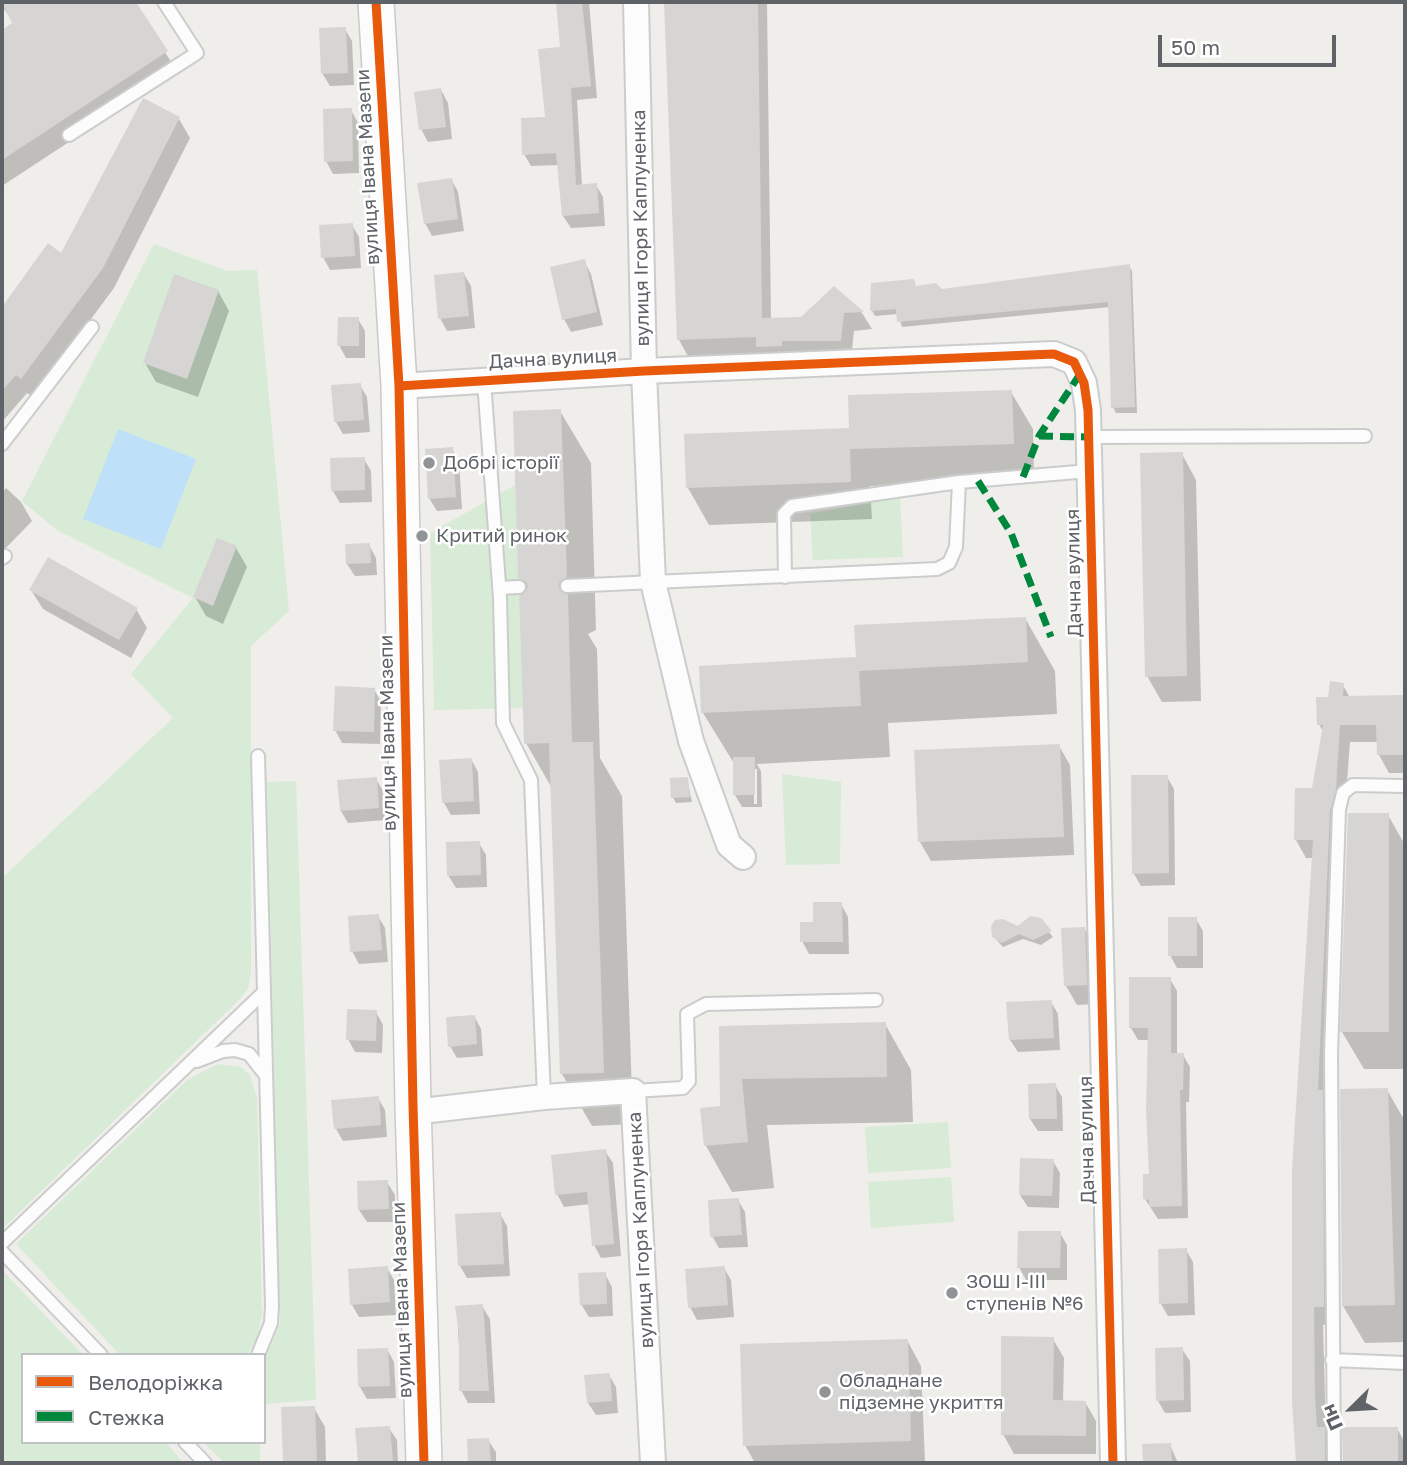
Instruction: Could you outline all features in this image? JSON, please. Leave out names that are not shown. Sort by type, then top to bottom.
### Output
[{"type":"street","name":"вулиця Івана Мазепи","points":[[376,2],[399,386],[413,1112],[424,1463]]},
{"type":"street","name":"вулиця Ігоря Каплуненка","points":[[636,2],[644,371],[653,582],[691,741],[729,845],[743,857]]},
{"type":"street","name":"Дачна вулиця","points":[[399,386],[644,371],[1054,354],[1074,362],[1084,383],[1088,437],[1113,1463]]},
{"type":"street","name":"вулиця Ігоря Каплуненка","points":[[413,1112],[544,1097],[633,1091],[653,1463]]},
{"type":"lane","points":[[69,135],[197,53],[164,2]]},
{"type":"lane","points":[[2,444],[92,327]]},
{"type":"lane","points":[[484,381],[499,588],[503,723],[531,780],[544,1097]]},
{"type":"lane","points":[[1088,437],[1366,436]]},
{"type":"lane","points":[[785,577],[784,514],[792,506],[959,482],[1089,471]]},
{"type":"lane","points":[[567,586],[937,569],[949,562],[956,547],[959,482]]},
{"type":"lane","points":[[499,588],[519,587]]},
{"type":"lane","points":[[258,756],[272,1306],[271,1323],[259,1353]]},
{"type":"lane","points":[[1334,1463],[1331,1054],[1339,810],[1343,793],[1353,785],[1405,786]]},
{"type":"lane","points":[[2,1243],[264,992]]},
{"type":"lane","points":[[633,1091],[683,1088],[689,1080],[687,1014],[706,1004],[876,1000]]},
{"type":"lane","points":[[188,1064],[223,1051],[235,1050],[258,1061],[266,1077]]},
{"type":"lane","points":[[2,1252],[99,1353]]},
{"type":"lane","points":[[1332,1360],[1405,1363]]},
{"type":"lane","points":[[186,1444],[205,1463]]},
{"type":"green space","points":[[154,244],[227,271],[257,270],[289,611],[251,646],[251,973],[248,989],[239,1000],[2,1229],[2,878],[173,718],[131,674],[193,598],[57,530],[22,501]]},
{"type":"green space","points":[[515,485],[523,708],[434,710],[430,533]]},
{"type":"green space","points":[[900,497],[903,557],[813,560],[810,514]]},
{"type":"green space","points":[[782,774],[841,782],[840,864],[786,865]]},
{"type":"green space","points":[[296,781],[316,1400],[266,1404],[266,1357],[280,1324],[267,782]]},
{"type":"green space","points":[[218,1064],[241,1067],[250,1075],[257,1098],[262,1315],[257,1338],[248,1353],[118,1353],[16,1244],[188,1079]]},
{"type":"green space","points":[[948,1122],[951,1168],[868,1173],[865,1127]]},
{"type":"green space","points":[[951,1177],[954,1222],[871,1228],[868,1182]]},
{"type":"green space","points":[[2,1270],[81,1353],[21,1353],[21,1444],[168,1444],[183,1463],[2,1463]]},
{"type":"green space","points":[[205,1444],[260,1444],[260,1463],[225,1463]]},
{"type":"water","points":[[118,429],[196,459],[161,549],[83,519]]},
{"type":"building","points":[[2,2],[136,2],[168,51],[2,160],[2,30],[12,23]]},
{"type":"building","points":[[556,2],[582,2],[591,86],[571,88],[576,185],[597,183],[599,213],[562,216],[556,153],[522,155],[521,118],[545,117],[538,49],[560,47]]},
{"type":"building","points":[[664,2],[758,2],[762,318],[801,317],[834,286],[864,312],[844,313],[841,341],[782,341],[782,346],[756,347],[756,337],[677,340]]},
{"type":"building","points":[[346,27],[348,73],[321,74],[319,28]]},
{"type":"building","points":[[441,88],[446,127],[419,130],[414,92]]},
{"type":"building","points":[[143,98],[180,117],[103,268],[21,379],[16,375],[2,391],[2,307],[48,243],[61,253]]},
{"type":"building","points":[[352,108],[353,161],[324,162],[323,109]]},
{"type":"building","points":[[452,178],[458,219],[424,224],[417,183]]},
{"type":"building","points":[[353,223],[355,256],[321,258],[319,225]]},
{"type":"building","points":[[585,259],[597,312],[562,320],[550,267]]},
{"type":"building","points":[[1130,264],[1135,407],[1111,408],[1108,302],[897,322],[896,309],[870,311],[871,283],[914,279],[916,286],[936,283],[942,289]]},
{"type":"building","points":[[464,272],[469,316],[438,319],[434,275]]},
{"type":"building","points":[[174,274],[219,290],[187,379],[143,363]]},
{"type":"building","points":[[338,317],[359,317],[359,346],[337,346]]},
{"type":"building","points":[[361,383],[364,420],[334,422],[331,385]]},
{"type":"building","points":[[1012,390],[1014,444],[850,449],[851,482],[686,488],[684,434],[849,428],[848,395]]},
{"type":"building","points":[[561,409],[567,577],[560,581],[558,587],[568,595],[572,742],[593,742],[604,1073],[560,1074],[549,743],[524,744],[519,596],[528,587],[526,582],[518,578],[513,411]]},
{"type":"building","points":[[453,447],[456,497],[428,499],[425,449]]},
{"type":"building","points":[[1183,452],[1187,676],[1145,677],[1140,453]]},
{"type":"building","points":[[365,457],[365,490],[331,491],[330,458]]},
{"type":"building","points":[[217,538],[237,546],[213,606],[193,597]]},
{"type":"building","points":[[370,543],[371,563],[346,564],[345,544]]},
{"type":"building","points":[[48,557],[138,608],[119,640],[29,590]]},
{"type":"building","points":[[1026,617],[1028,662],[859,671],[861,706],[701,713],[699,666],[856,657],[854,625]]},
{"type":"building","points":[[1330,681],[1344,683],[1343,696],[1405,695],[1405,755],[1377,755],[1376,725],[1340,725],[1336,789],[1330,810],[1318,1090],[1323,1090],[1324,1307],[1314,1307],[1315,1397],[1317,1427],[1325,1427],[1325,1463],[1296,1463],[1292,1401],[1292,1169],[1313,840],[1294,840],[1295,788],[1312,788],[1323,725],[1317,725],[1316,697],[1328,697]]},
{"type":"building","points":[[335,686],[375,688],[374,732],[333,731]]},
{"type":"building","points":[[1060,744],[1064,837],[918,842],[914,750]]},
{"type":"building","points":[[733,757],[755,757],[755,795],[733,795]]},
{"type":"building","points":[[472,758],[474,801],[442,803],[439,760]]},
{"type":"building","points":[[1131,775],[1168,775],[1169,873],[1132,874]]},
{"type":"building","points":[[377,777],[379,808],[340,811],[337,780]]},
{"type":"building","points":[[688,777],[690,797],[671,798],[670,778]]},
{"type":"building","points":[[1348,813],[1389,813],[1389,1032],[1340,1032]]},
{"type":"building","points":[[480,841],[481,875],[447,876],[446,842]]},
{"type":"building","points":[[813,902],[842,902],[843,942],[800,942],[800,922],[813,922]]},
{"type":"building","points":[[379,914],[382,950],[350,952],[348,916]]},
{"type":"building","points":[[1030,916],[1041,918],[1052,931],[1033,940],[1019,934],[1002,943],[992,937],[991,926],[995,920],[1003,919],[1018,926]]},
{"type":"building","points":[[1168,917],[1197,917],[1197,956],[1168,956]]},
{"type":"building","points":[[1085,927],[1087,985],[1064,986],[1061,928]]},
{"type":"building","points":[[1129,977],[1171,977],[1171,1053],[1184,1053],[1183,1090],[1180,1090],[1182,1206],[1149,1207],[1149,1200],[1143,1199],[1143,1174],[1149,1174],[1146,1111],[1148,1028],[1129,1028]]},
{"type":"building","points":[[1052,1000],[1054,1038],[1009,1040],[1006,1002]]},
{"type":"building","points":[[347,1009],[377,1010],[376,1041],[346,1040]]},
{"type":"building","points":[[475,1015],[477,1044],[448,1047],[446,1017]]},
{"type":"building","points":[[886,1022],[887,1077],[742,1079],[748,1142],[704,1146],[700,1108],[720,1106],[719,1026]]},
{"type":"building","points":[[1056,1083],[1057,1119],[1029,1119],[1028,1084]]},
{"type":"building","points":[[1388,1088],[1395,1305],[1342,1306],[1340,1089]]},
{"type":"building","points":[[379,1096],[381,1125],[334,1129],[331,1100]]},
{"type":"building","points":[[606,1149],[614,1244],[592,1246],[587,1192],[555,1195],[551,1155]]},
{"type":"building","points":[[1020,1158],[1054,1159],[1052,1196],[1019,1195]]},
{"type":"building","points":[[388,1180],[389,1209],[358,1210],[357,1181]]},
{"type":"building","points":[[739,1198],[742,1235],[710,1237],[708,1200]]},
{"type":"building","points":[[501,1212],[504,1264],[458,1266],[455,1214]]},
{"type":"building","points":[[1018,1231],[1061,1231],[1060,1268],[1017,1268]]},
{"type":"building","points":[[1187,1248],[1188,1303],[1159,1304],[1158,1249]]},
{"type":"building","points":[[388,1266],[390,1302],[350,1305],[348,1269]]},
{"type":"building","points":[[725,1266],[728,1305],[688,1308],[685,1269]]},
{"type":"building","points":[[606,1272],[607,1304],[580,1305],[578,1273]]},
{"type":"building","points":[[483,1304],[489,1391],[459,1391],[459,1334],[455,1306]]},
{"type":"building","points":[[1001,1336],[1054,1337],[1053,1400],[1086,1401],[1086,1436],[1001,1435]]},
{"type":"building","name":"Обладнане підземне укриття","points":[[908,1339],[911,1441],[743,1446],[740,1344]]},
{"type":"building","points":[[1183,1347],[1184,1400],[1156,1401],[1155,1348]]},
{"type":"building","points":[[388,1348],[390,1386],[358,1387],[357,1349]]},
{"type":"building","points":[[610,1373],[612,1401],[587,1403],[584,1375]]},
{"type":"building","points":[[315,1406],[317,1463],[283,1463],[281,1407]]},
{"type":"building","points":[[390,1426],[393,1462],[358,1463],[355,1428]]},
{"type":"building","points":[[1342,1427],[1398,1427],[1398,1463],[1343,1463]]},
{"type":"building","points":[[489,1438],[491,1463],[468,1463],[467,1439]]},
{"type":"building","points":[[1171,1443],[1172,1463],[1143,1463],[1142,1444]]},
{"type":"marked path","points":[[1023,477],[1039,436],[1080,374]]},
{"type":"marked path","points":[[1039,436],[1088,437]]},
{"type":"marked path","points":[[978,481],[1011,533],[1051,637]]},
{"type":"cycle path","points":[[376,2],[399,386],[413,1106],[424,1463]]},
{"type":"cycle path","points":[[399,386],[644,371],[1054,354],[1074,362],[1084,383],[1088,410],[1113,1463]]},
{"type":"place","name":"Добрі історії","points":[[429,463]]},
{"type":"place","name":"Критий ринок","points":[[422,536]]},
{"type":"place","name":"ЗОШ І-ІІІ ступенів №6","points":[[952,1293]]},
{"type":"place","name":"Обладнане підземне укриття","points":[[825,1392]]}]
